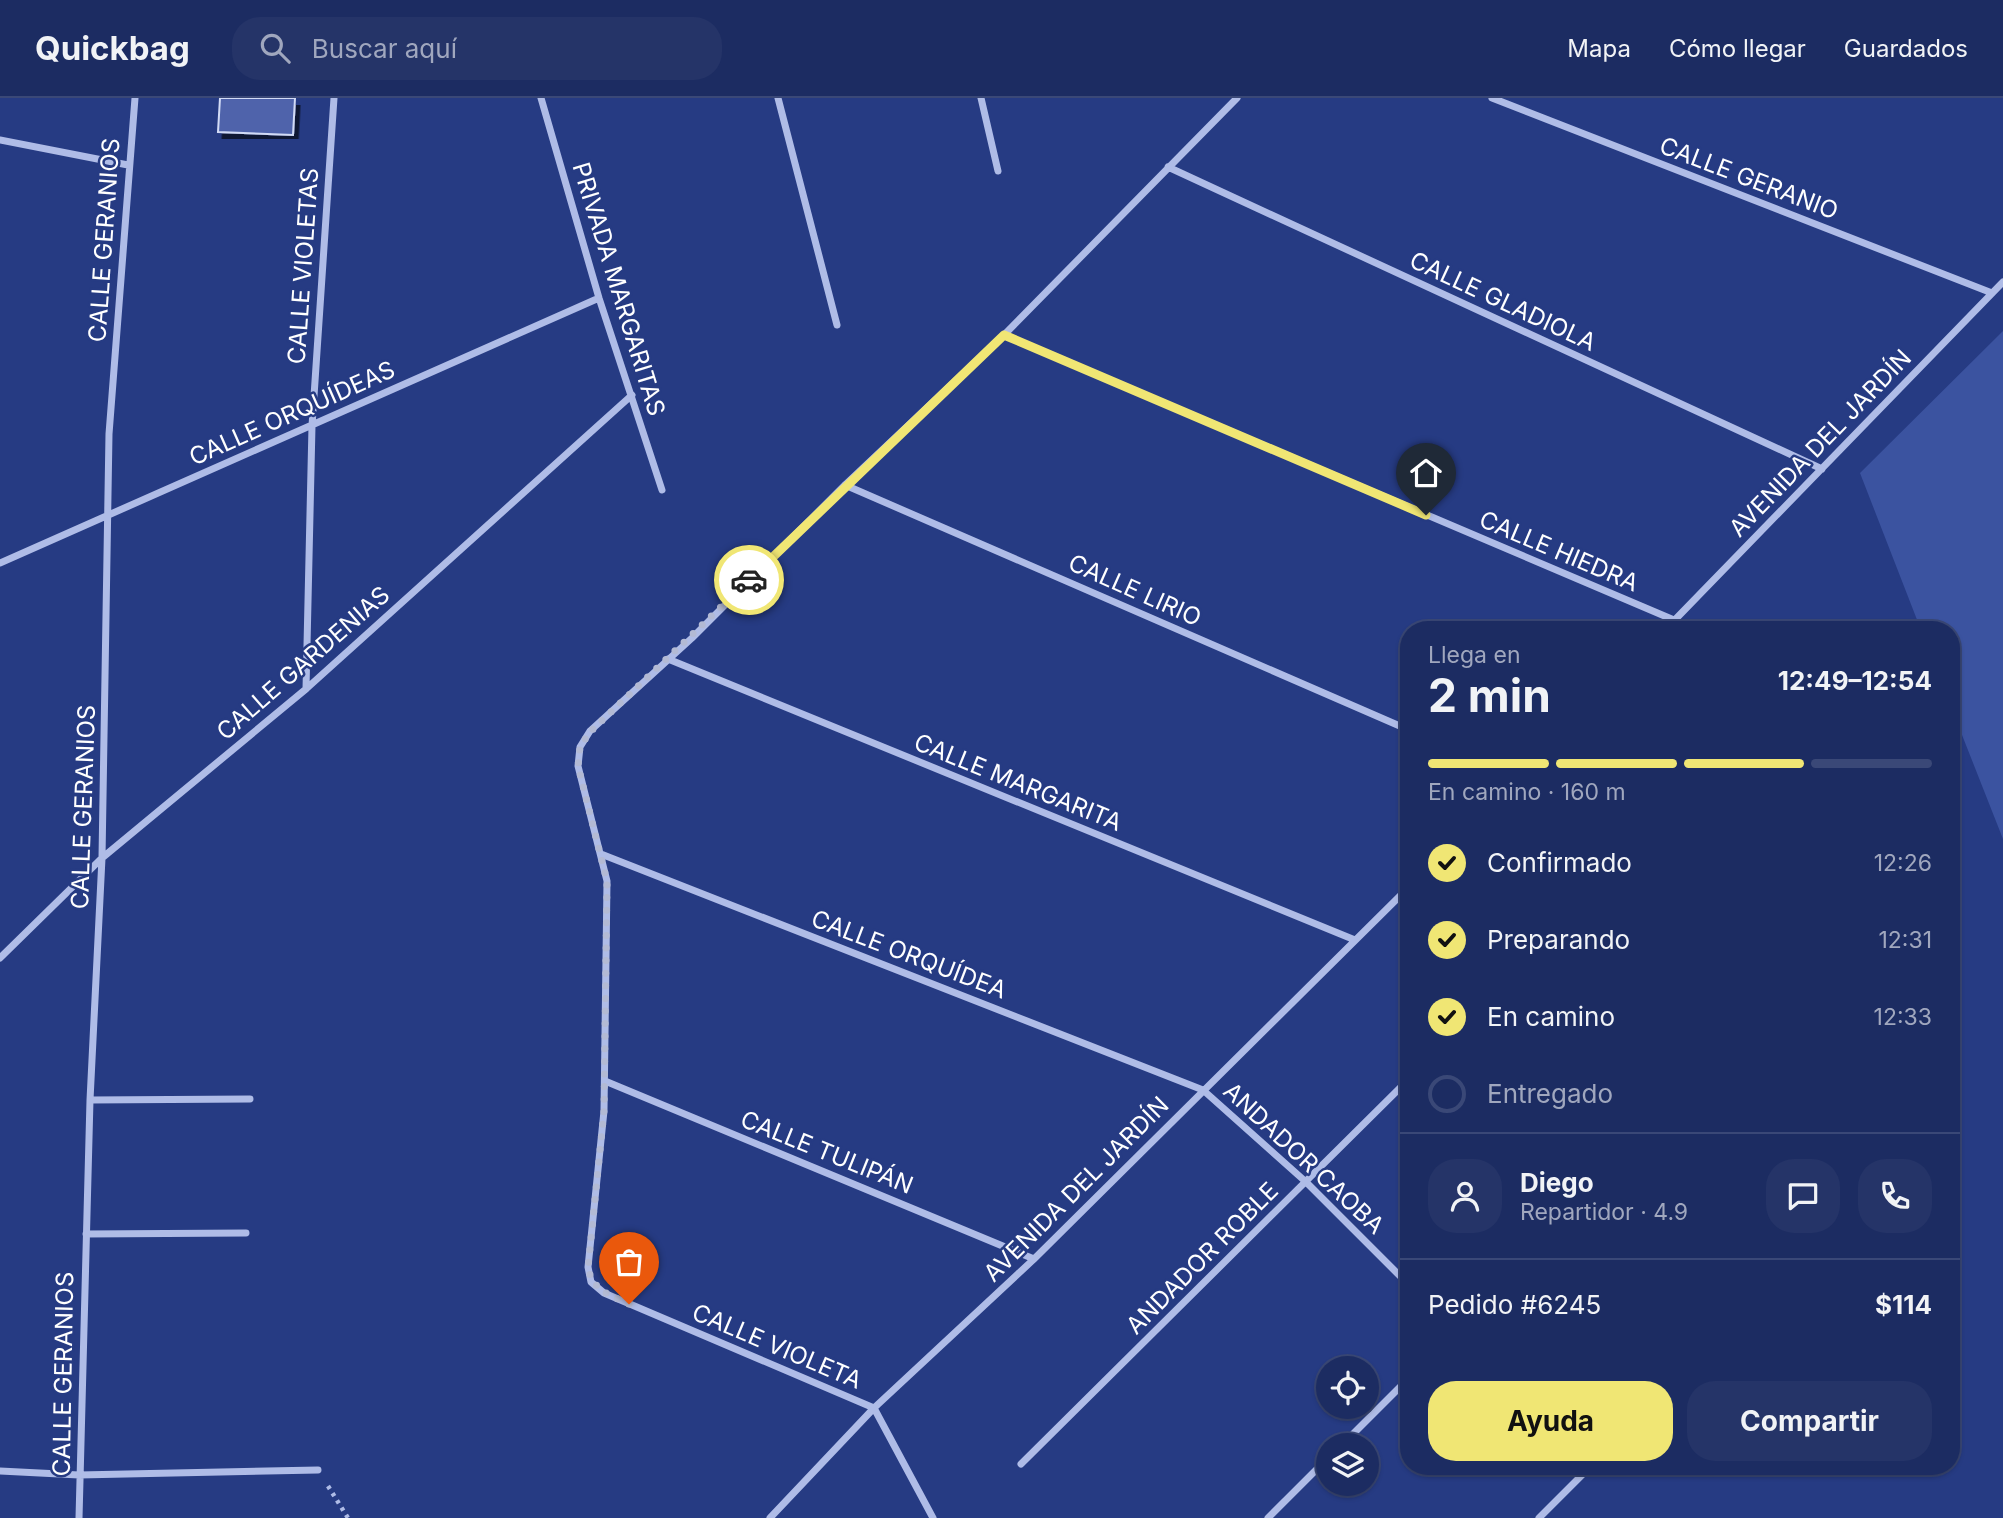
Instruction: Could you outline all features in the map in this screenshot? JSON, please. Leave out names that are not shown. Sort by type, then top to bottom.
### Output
[{"type":"street","name":"CALLE GERANIOS","points":[[79,1518],[90,1100],[102,858],[108,434],[135,98]]},
{"type":"street","name":"CALLE VIOLETAS","points":[[306,689],[312,426],[334,98]]},
{"type":"street","name":"PRIVADA MARGARITAS","points":[[541,98],[599,298],[662,490]]},
{"type":"street","points":[[778,98],[836,326]]},
{"type":"street","points":[[981,98],[998,172]]},
{"type":"street","points":[[605,1081],[607,881],[578,766],[580,747],[590,732],[1004,335],[1237,98]]},
{"type":"street","name":"CALLE GERANIO","points":[[1493,98],[1992,293]]},
{"type":"street","points":[[0,139],[128,165]]},
{"type":"street","name":"CALLE GLADIOLA","points":[[1168,167],[1822,469]]},
{"type":"street","name":"AVENIDA DEL JARDÍN","points":[[1674,620],[2003,282]]},
{"type":"street","name":"CALLE ORQUÍDEAS","points":[[0,563],[599,298]]},
{"type":"street","name":"CALLE HIEDRA","points":[[1004,335],[1674,620]]},
{"type":"street","name":"CALLE GARDENIAS","points":[[0,958],[102,858],[306,689],[632,395]]},
{"type":"street","name":"CALLE LIRIO","points":[[845,485],[1400,726]]},
{"type":"street","name":"CALLE MARGARITA","points":[[668,659],[1355,940]]},
{"type":"street","name":"CALLE ORQUÍDEA","points":[[601,854],[1203,1090]]},
{"type":"street","name":"AVENIDA DEL JARDÍN","points":[[770,1518],[874,1408],[1034,1259],[1400,896]]},
{"type":"street","name":"CALLE TULIPÁN","points":[[605,1081],[1034,1259]]},
{"type":"street","name":"CALLE VIOLETA","points":[[605,1081],[588,1268],[591,1282],[604,1293],[874,1408]]},
{"type":"street","name":"ANDADOR ROBLE","points":[[1021,1464],[1400,1088]]},
{"type":"street","name":"ANDADOR CAOBA","points":[[1203,1090],[1306,1182],[1400,1276]]},
{"type":"street","points":[[90,1100],[250,1098]]},
{"type":"street","points":[[86,1234],[246,1233]]},
{"type":"street","points":[[1354,1433],[1400,1387]]},
{"type":"street","points":[[874,1408],[933,1518]]},
{"type":"street","points":[[0,1471],[79,1475],[318,1470]]},
{"type":"street","points":[[1268,1518],[1316,1470]]},
{"type":"street","points":[[1539,1518],[1578,1475]]},
{"type":"path","points":[[318,1470],[348,1518]]},
{"type":"shaded area","points":[[2003,331],[2003,839],[1960,730],[1960,621],[1918,621],[1860,473]]},
{"type":"building","points":[[220,98],[295,98],[293,135],[218,132]]},
{"type":"way so far","points":[[629,1304],[604,1293],[591,1282],[588,1268],[604,1111],[607,881],[578,766],[580,747],[590,732],[692,638],[749,580]]},
{"type":"route","points":[[749,580],[1004,335],[1426,515]]}]
